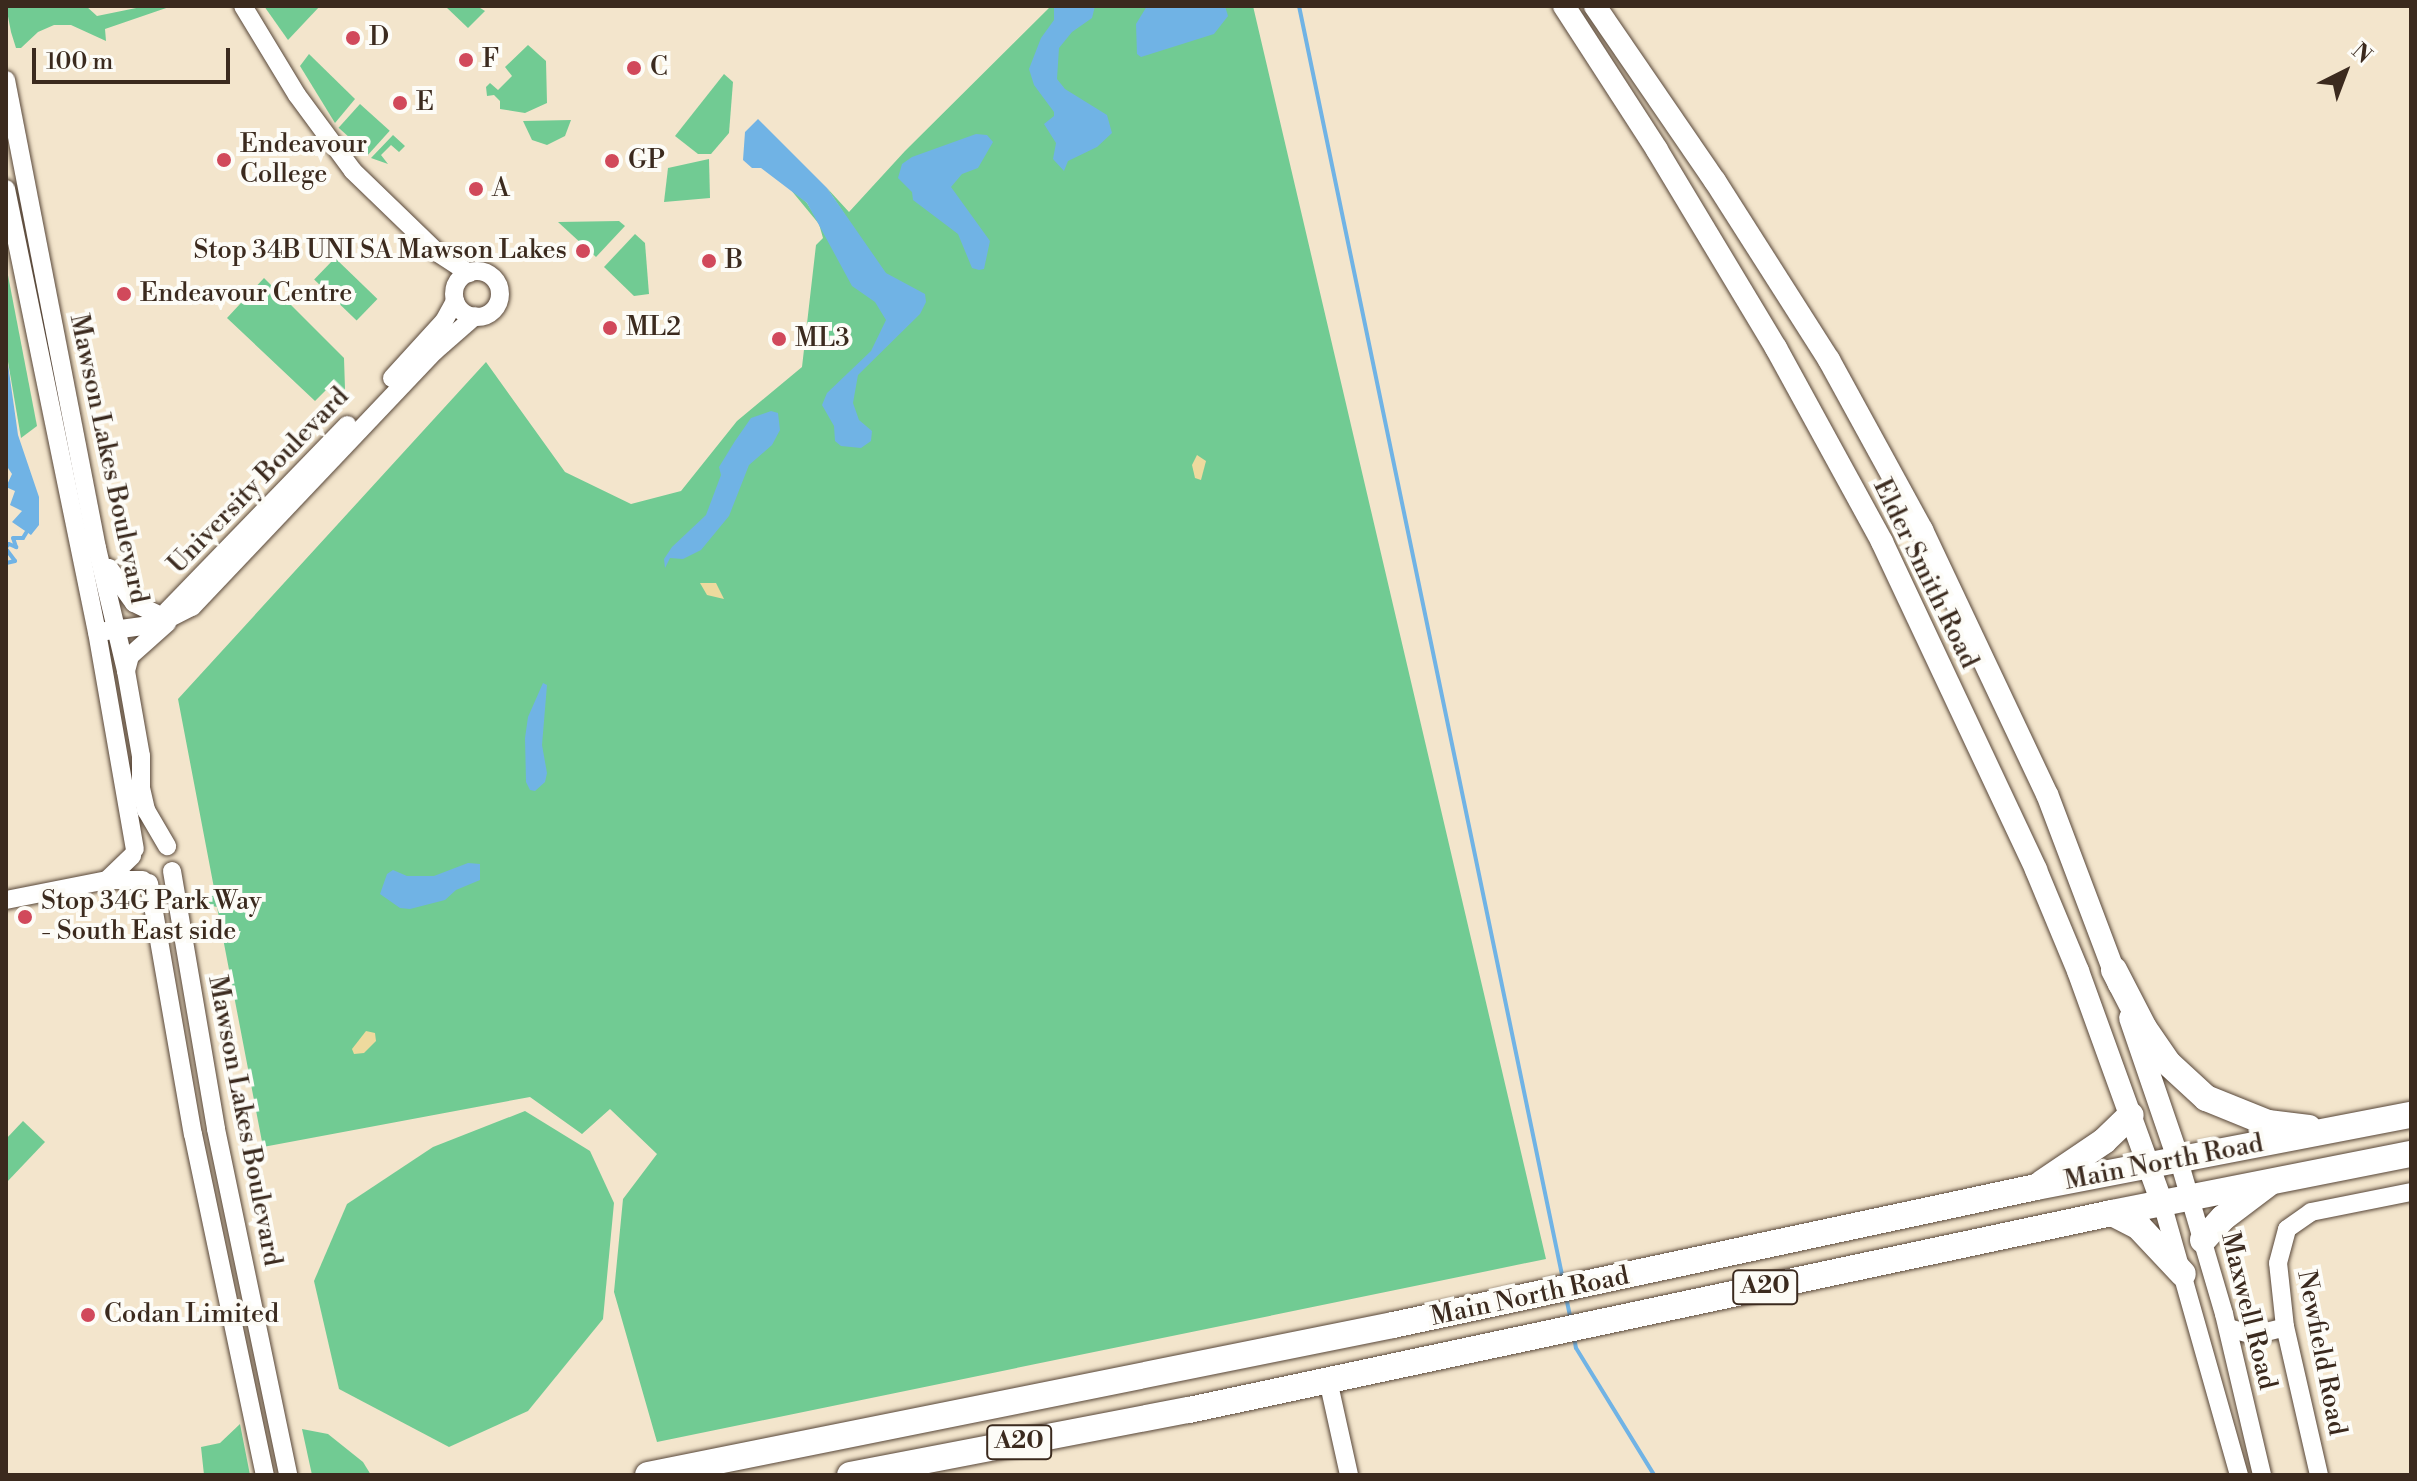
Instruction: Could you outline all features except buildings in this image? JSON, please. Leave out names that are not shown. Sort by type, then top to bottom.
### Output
[{"type":"highway","points":[[2114,970],[2144,1028],[2168,1063],[2206,1098],[2268,1123],[2336,1131]]},
{"type":"highway","points":[[2036,1187],[2104,1141],[2131,1115]]},
{"type":"highway","name":"Main North Road","points":[[648,1475],[1393,1325],[2036,1187],[2411,1115]]},
{"type":"highway","name":"Main North Road","points":[[850,1475],[1328,1380],[2112,1213],[2411,1154]]},
{"type":"highway","points":[[2203,1240],[2223,1218],[2270,1182]]},
{"type":"highway","points":[[2112,1213],[2139,1227],[2183,1274]]},
{"type":"highway","points":[[1274,1349],[1315,1362],[1328,1380],[1341,1360],[1393,1325]]},
{"type":"main road","name":"Elder Smith Road","points":[[1564,6],[1657,150],[1776,348],[1882,542],[2036,870],[2162,1203]]},
{"type":"main road","name":"Elder Smith Road","points":[[1595,6],[1705,165],[1829,360],[1922,530],[2047,794],[2114,970],[2179,1161]]},
{"type":"main road","points":[[1657,150],[1685,163],[1705,165],[1698,200],[1698,219]]},
{"type":"street","points":[[243,6],[328,140],[373,193],[438,253],[460,286],[462,311],[475,316],[492,312],[500,293],[493,277],[485,272],[460,286]]},
{"type":"street","name":"Mawson Lakes Boulevard","points":[[6,80],[97,548],[126,671],[146,810],[167,846]]},
{"type":"street","name":"Mawson Lakes Boulevard","points":[[6,189],[97,632],[134,853]]},
{"type":"street","name":"University Boulevard","points":[[165,617],[429,338],[460,286]]},
{"type":"street","name":"University Boulevard","points":[[97,632],[165,617],[206,594],[435,351],[475,316]]},
{"type":"street","points":[[97,548],[121,589],[142,608],[165,617],[130,656],[126,671]]},
{"type":"street","points":[[6,900],[107,880],[163,880],[172,871],[173,857],[167,846],[147,841],[107,880]]},
{"type":"street","points":[[134,853],[133,870],[146,882]]},
{"type":"street","name":"Mawson Lakes Boulevard","points":[[172,871],[216,1129],[288,1475]]},
{"type":"street","name":"Mawson Lakes Boulevard","points":[[146,882],[193,1134],[265,1475]]},
{"type":"street","name":"Maxwell Road","points":[[2179,1161],[2228,1328],[2262,1475]]},
{"type":"street","name":"Newfield Road","points":[[2319,1475],[2285,1327],[2278,1263],[2287,1229],[2311,1212],[2411,1192]]},
{"type":"street","name":"Maxwell Road","points":[[2162,1203],[2239,1475]]},
{"type":"street","points":[[2228,1328],[2254,1335],[2285,1327]]},
{"type":"street","points":[[1328,1380],[1349,1475]]},
{"type":"street","points":[[2219,1405],[2244,1399]]},
{"type":"green space","points":[[6,6],[86,6],[97,16],[146,6],[172,6],[105,29],[106,41],[71,25],[54,25],[38,32],[21,48],[16,48]]},
{"type":"green space","points":[[264,6],[320,6],[288,40]]},
{"type":"green space","points":[[445,6],[477,6],[485,11],[468,28]]},
{"type":"green space","points":[[1051,6],[1253,6],[1546,1259],[657,1442],[614,1292],[623,1199],[657,1154],[610,1109],[582,1134],[530,1097],[263,1147],[217,907],[203,904],[214,888],[178,699],[486,362],[565,472],[631,504],[681,491],[737,421],[802,367],[816,245],[823,238],[819,224],[786,184],[807,203],[826,234],[845,215],[827,188],[849,212],[905,151]]},
{"type":"green space","points":[[528,45],[546,61],[547,103],[525,113],[500,109],[500,101],[494,95],[487,96],[486,87],[490,83],[498,90],[512,76],[505,67]]},
{"type":"green space","points":[[309,54],[355,99],[335,123],[300,66]]},
{"type":"green space","points":[[724,74],[733,82],[729,133],[711,154],[698,154],[675,136]]},
{"type":"green space","points":[[360,104],[390,131],[368,155],[339,128]]},
{"type":"green space","points":[[571,120],[565,136],[547,145],[532,140],[523,121]]},
{"type":"green space","points":[[393,135],[405,146],[399,152],[391,145],[381,155],[388,164],[371,158]]},
{"type":"green space","points":[[709,159],[710,198],[664,202],[668,168]]},
{"type":"green space","points":[[619,221],[625,226],[596,257],[558,222]]},
{"type":"green space","points":[[635,234],[645,243],[649,294],[634,296],[604,267]]},
{"type":"green space","points":[[335,258],[377,299],[357,321],[314,280]]},
{"type":"green space","points":[[6,265],[37,426],[21,438],[6,350]]},
{"type":"green space","points":[[264,278],[344,358],[345,389],[336,399],[326,390],[315,401],[227,318]]},
{"type":"green space","points":[[525,1111],[590,1151],[614,1203],[603,1319],[528,1411],[449,1447],[339,1389],[314,1281],[347,1204],[433,1147]]},
{"type":"green space","points":[[23,1121],[45,1142],[6,1183],[6,1139]]},
{"type":"green space","points":[[240,1424],[250,1475],[204,1475],[201,1447],[220,1443]]},
{"type":"green space","points":[[302,1429],[328,1434],[363,1462],[371,1475],[312,1475]]},
{"type":"sand","points":[[1197,455],[1206,461],[1201,480],[1195,478],[1192,465]]},
{"type":"sand","points":[[700,583],[716,583],[724,599],[707,595]]},
{"type":"sand","points":[[366,1031],[375,1033],[376,1041],[364,1053],[354,1054],[352,1049]]},
{"type":"water","points":[[1054,6],[1095,6],[1092,18],[1072,32],[1059,48],[1057,79],[1065,89],[1107,115],[1112,133],[1097,147],[1068,161],[1064,171],[1053,159],[1056,143],[1044,124],[1054,116],[1054,112],[1034,85],[1029,69],[1041,38],[1054,20]]},
{"type":"water","points":[[1147,6],[1225,6],[1228,16],[1214,34],[1141,57],[1137,54],[1136,24]]},
{"type":"water","points":[[758,119],[827,188],[886,273],[925,294],[926,302],[920,314],[858,375],[853,403],[859,420],[872,431],[871,441],[861,448],[841,446],[835,441],[834,426],[822,405],[827,393],[871,351],[886,320],[875,302],[852,286],[807,203],[761,168],[752,168],[743,160],[745,132]]},
{"type":"water","points":[[976,134],[987,135],[993,142],[978,168],[962,174],[951,187],[990,241],[984,269],[979,270],[972,268],[958,234],[913,200],[912,192],[898,178],[902,164],[912,157]]},
{"type":"water","points":[[6,350],[18,435],[39,497],[39,525],[31,535],[12,522],[22,511],[10,505],[15,491],[6,487],[12,474],[6,465]]},
{"type":"water","points":[[771,411],[778,413],[780,430],[772,445],[749,465],[729,516],[701,550],[683,559],[670,558],[665,568],[664,559],[672,547],[706,515],[721,475],[719,467],[735,441],[751,418]]},
{"type":"water","points":[[543,683],[547,685],[542,745],[547,773],[545,782],[535,791],[530,790],[526,782],[525,738],[528,717]]},
{"type":"water","points":[[468,863],[480,864],[480,880],[456,890],[445,900],[410,909],[400,908],[380,894],[387,874],[393,870],[407,876],[434,876]]},
{"type":"waterway","points":[[1299,6],[1563,1280]]},
{"type":"waterway","points":[[6,547],[9,544],[16,547],[13,538],[23,538],[26,533]]},
{"type":"waterway","points":[[6,549],[15,561],[6,563]]},
{"type":"waterway","points":[[1566,1297],[1571,1320]]},
{"type":"waterway","points":[[1574,1336],[1576,1348],[1654,1475]]},
{"type":"place","name":"D","points":[[353,38]]},
{"type":"place","name":"F","points":[[466,60]]},
{"type":"place","name":"C","points":[[634,68]]},
{"type":"place","name":"E","points":[[400,103]]},
{"type":"place","name":"Endeavour College","points":[[224,160]]},
{"type":"place","name":"GP","points":[[612,161]]},
{"type":"place","name":"A","points":[[476,189]]},
{"type":"place","name":"Stop 34B UNI SA Mawson Lakes","points":[[583,251]]},
{"type":"place","name":"B","points":[[709,261]]},
{"type":"place","name":"Endeavour Centre","points":[[124,294]]},
{"type":"place","name":"ML2","points":[[610,328]]},
{"type":"place","name":"ML3","points":[[779,339]]},
{"type":"place","name":"Stop 34G Park Way - South East side","points":[[25,917]]},
{"type":"place","name":"Codan Limited","points":[[88,1315]]}]
